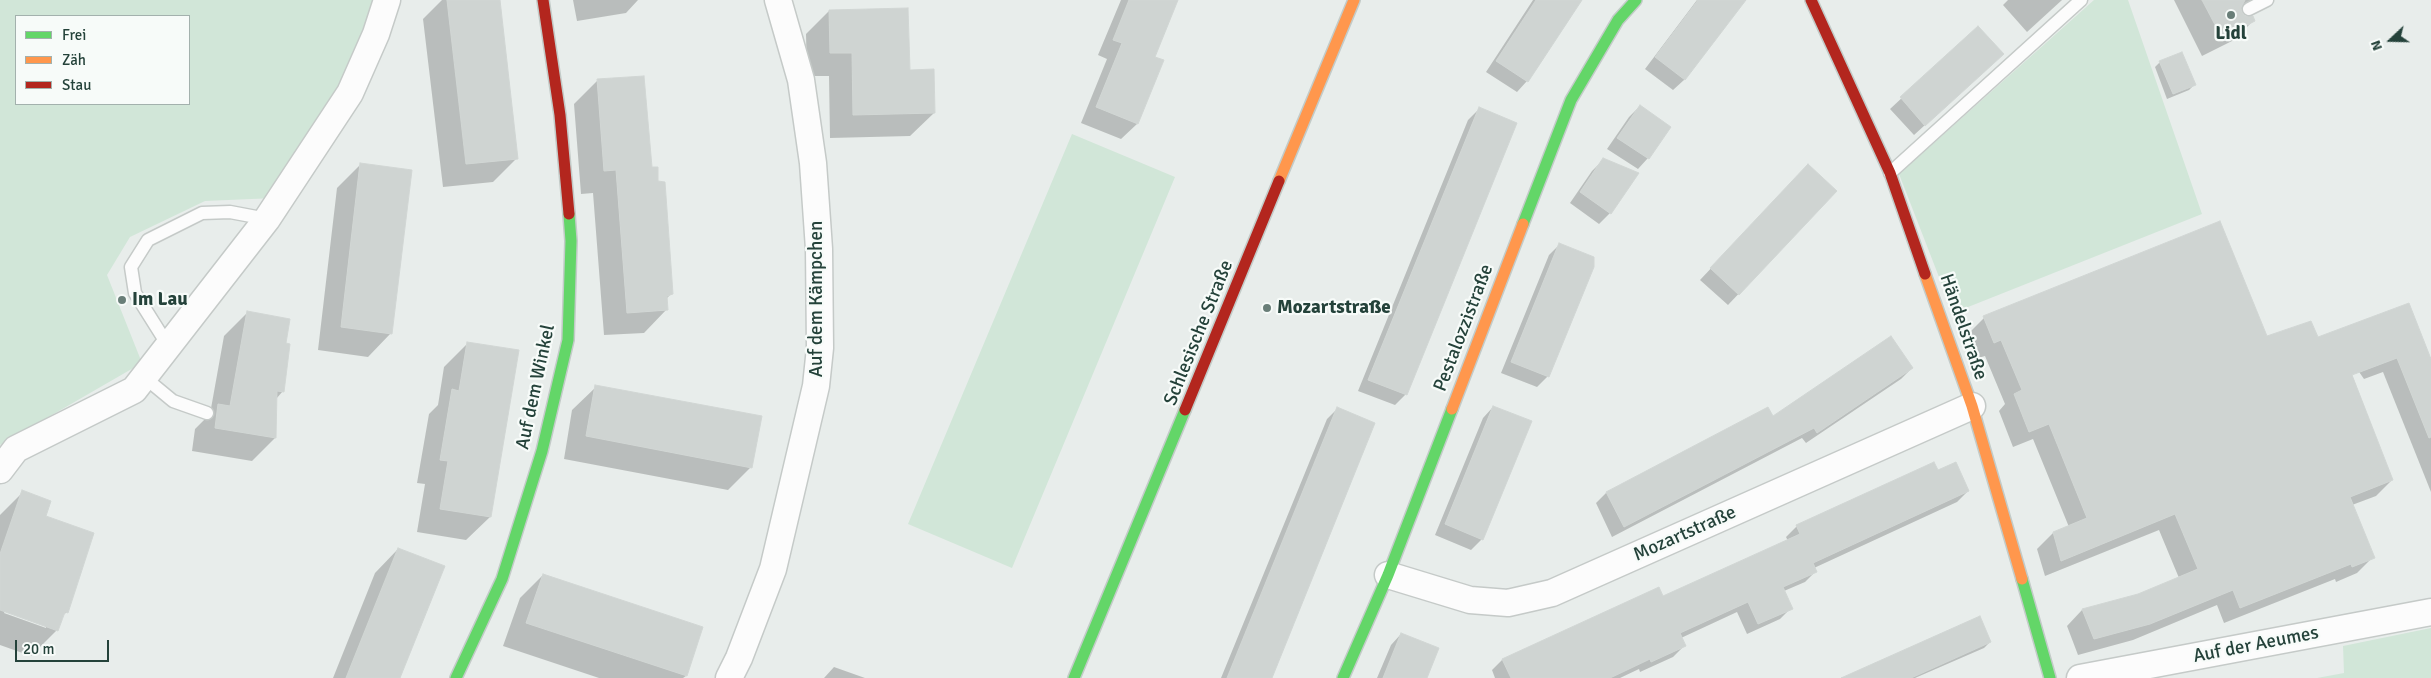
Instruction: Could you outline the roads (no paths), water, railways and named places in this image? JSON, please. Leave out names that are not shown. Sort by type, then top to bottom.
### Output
[{"type":"street","points":[[0,470],[16,449],[134,390],[170,347],[266,219],[350,93],[376,34],[388,0]]},
{"type":"street","name":"Auf dem Winkel","points":[[456,678],[502,579],[542,451],[568,340],[571,240],[560,115],[543,0]]},
{"type":"street","name":"Auf dem Kämpchen","points":[[729,678],[739,658],[773,568],[816,386],[820,348],[819,249],[813,163],[801,80],[778,0]]},
{"type":"street","name":"Schlesische Straße","points":[[1074,678],[1233,297],[1354,0]]},
{"type":"street","name":"Pestalozzistraße","points":[[1343,678],[1388,575],[1571,100],[1618,20],[1636,0]]},
{"type":"street","name":"Händelstraße","points":[[1811,0],[1890,173],[1972,406],[2050,678]]},
{"type":"street","name":"Mozartstraße","points":[[1388,575],[1470,600],[1508,602],[1552,593],[1972,406]]},
{"type":"street","name":"Auf der Aeumes","points":[[2080,678],[2431,612]]},
{"type":"lane","points":[[1890,173],[2082,0]]},
{"type":"lane","points":[[2249,9],[2267,0]]},
{"type":"lane","points":[[170,347],[135,293],[131,268],[148,240],[202,213],[230,212],[266,219]]},
{"type":"lane","points":[[144,377],[173,401],[207,413]]},
{"type":"place","name":"Lidl","points":[[2231,15]]},
{"type":"place","name":"Im Lau","points":[[122,300]]},
{"type":"place","name":"Mozartstraße","points":[[1267,308]]}]
